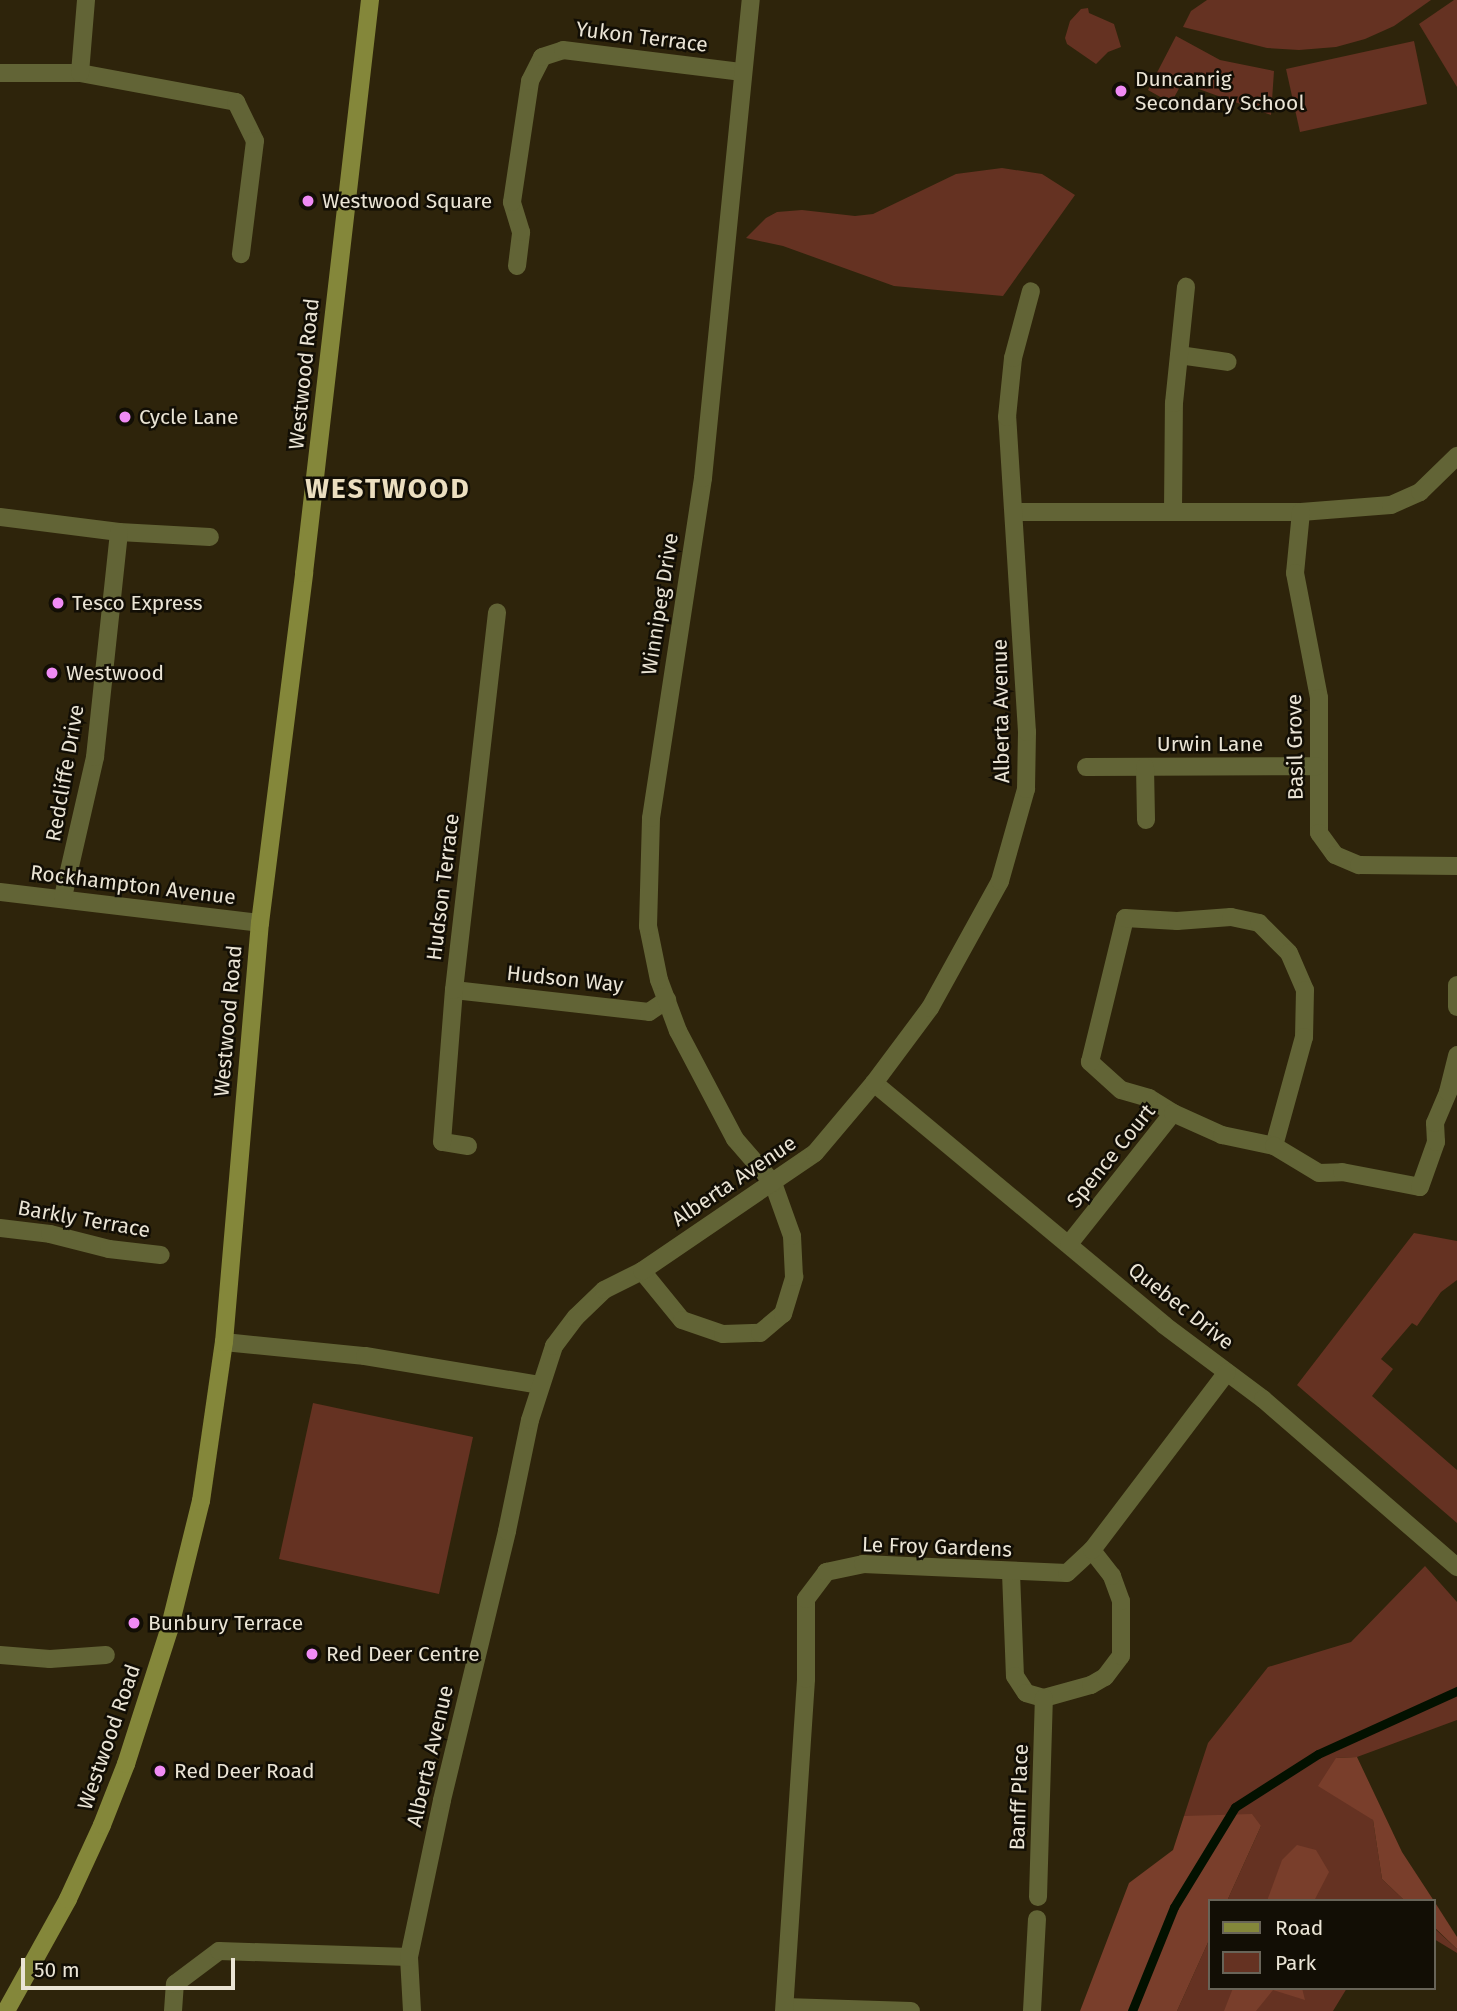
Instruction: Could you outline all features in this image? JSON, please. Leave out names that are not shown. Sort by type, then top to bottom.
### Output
[{"type":"street","points":[[80,73],[86,0]]},
{"type":"street","name":"Westwood Road","points":[[6,2011],[80,1874],[103,1825],[138,1731],[169,1630],[201,1501],[224,1342],[260,923],[304,573],[370,0]]},
{"type":"street","name":"Winnipeg Drive","points":[[751,0],[704,478],[651,818],[648,926],[678,1031],[735,1139],[773,1183]]},
{"type":"street","name":"Yukon Terrace","points":[[517,267],[521,232],[512,202],[530,81],[542,57],[563,50],[743,72]]},
{"type":"street","points":[[0,74],[80,73],[236,102],[255,141],[241,254]]},
{"type":"street","points":[[1173,511],[1174,403],[1186,287]]},
{"type":"street","name":"Alberta Avenue","points":[[412,2011],[409,1958],[530,1420],[554,1346],[576,1317],[604,1290],[642,1271],[815,1153],[874,1083],[930,1008],[1000,881],[1020,819],[1026,789],[1027,732],[1007,417],[1013,358],[1031,291]]},
{"type":"street","points":[[1179,355],[1228,362]]},
{"type":"street","points":[[1015,512],[1300,512],[1391,505],[1420,492],[1457,456]]},
{"type":"street","name":"Basil Grove","points":[[1300,512],[1295,573],[1319,698],[1319,833],[1335,855],[1359,865],[1457,866]]},
{"type":"street","points":[[0,517],[119,532],[210,537]]},
{"type":"street","name":"Redcliffe Drive","points":[[63,897],[95,757],[119,532]]},
{"type":"street","name":"Hudson Terrace","points":[[468,1146],[442,1142],[454,990],[497,612]]},
{"type":"street","name":"Urwin Lane","points":[[1086,766],[1317,766]]},
{"type":"street","name":"Urwin Lane","points":[[1145,767],[1146,820]]},
{"type":"street","name":"Rockhampton Avenue","points":[[0,892],[63,897],[260,923]]},
{"type":"street","points":[[1173,1113],[1149,1098],[1121,1090],[1090,1062],[1125,918],[1177,921],[1231,918],[1259,923],[1289,953],[1305,990],[1304,1037],[1274,1146]]},
{"type":"street","points":[[1457,985],[1457,1007]]},
{"type":"street","name":"Hudson Way","points":[[454,990],[649,1012],[667,1000]]},
{"type":"street","name":"Spence Court","points":[[1069,1244],[1173,1113],[1222,1135],[1274,1146],[1319,1174],[1342,1172],[1420,1187],[1436,1142],[1435,1123],[1457,1055]]},
{"type":"street","name":"Quebec Drive","points":[[874,1083],[1164,1325],[1263,1399],[1457,1567]]},
{"type":"street","points":[[642,1271],[682,1320],[723,1334],[760,1334],[783,1314],[794,1277],[792,1236],[773,1183]]},
{"type":"street","name":"Barkly Terrace","points":[[0,1228],[50,1234],[109,1250],[160,1255]]},
{"type":"street","points":[[224,1342],[365,1356],[541,1385]]},
{"type":"street","name":"Le Froy Gardens","points":[[785,2009],[806,1679],[806,1599],[826,1572],[863,1564],[1011,1573],[1067,1573],[1092,1550],[1227,1372]]},
{"type":"street","points":[[1011,1573],[1015,1676],[1026,1693],[1044,1698],[1091,1685],[1105,1677],[1121,1656],[1121,1601],[1112,1576],[1092,1550]]},
{"type":"street","points":[[0,1655],[50,1659],[106,1655]]},
{"type":"street","name":"Banff Place","points":[[1038,1897],[1044,1698]]},
{"type":"street","points":[[1032,2011],[1037,1919]]},
{"type":"street","points":[[173,2011],[175,1984],[219,1951],[409,1958]]},
{"type":"street","points":[[785,2009],[911,2011]]},
{"type":"green space","points":[[1207,0],[1431,0],[1394,26],[1365,39],[1336,47],[1299,50],[1267,48],[1183,27],[1191,11]]},
{"type":"green space","points":[[1457,0],[1457,87],[1419,24]]},
{"type":"green space","points":[[1088,8],[1089,13],[1114,24],[1121,47],[1108,52],[1096,64],[1067,44],[1065,38],[1070,21],[1081,9]]},
{"type":"green space","points":[[1176,36],[1220,60],[1274,71],[1271,115],[1182,83],[1171,103],[1148,90]]},
{"type":"green space","points":[[1414,41],[1427,104],[1300,132],[1286,69]]},
{"type":"green space","points":[[1002,168],[1042,174],[1075,195],[1003,296],[894,286],[783,246],[746,238],[766,218],[777,212],[802,210],[855,216],[873,214],[956,174]]},
{"type":"green space","points":[[1414,1233],[1457,1241],[1457,1280],[1441,1292],[1417,1326],[1412,1323],[1381,1359],[1393,1369],[1372,1396],[1457,1470],[1457,1523],[1297,1385]]},
{"type":"green space","points":[[313,1403],[473,1437],[439,1594],[279,1559]]},
{"type":"green space","points":[[1425,1566],[1457,1602],[1457,1720],[1357,1757],[1336,1758],[1373,1820],[1382,1879],[1403,1899],[1228,1899],[1261,1826],[1184,1816],[1208,1743],[1268,1667],[1351,1642]]},
{"type":"green space","points":[[1436,1930],[1457,1949],[1457,1953],[1436,1940]]},
{"type":"green space","points":[[1208,1942],[1208,1990],[1346,1990],[1333,2011],[1177,2011]]},
{"type":"shaded area","points":[[1357,1757],[1402,1852],[1433,1899],[1403,1899],[1382,1879],[1373,1820],[1318,1786],[1336,1758]]},
{"type":"shaded area","points":[[1252,1814],[1261,1826],[1228,1899],[1208,1899],[1208,1942],[1177,2011],[1080,2011],[1129,1883],[1173,1850],[1184,1816]]},
{"type":"shaded area","points":[[1297,1845],[1316,1850],[1329,1872],[1315,1899],[1268,1899],[1282,1860]]},
{"type":"shaded area","points":[[1436,1904],[1457,1937],[1457,1949],[1436,1929]]},
{"type":"shaded area","points":[[1232,1990],[1273,1990],[1256,2011],[1224,2011]]},
{"type":"shaded area","points":[[1273,1990],[1302,1990],[1305,2000]]},
{"type":"waterway","points":[[1132,2011],[1174,1907],[1235,1807],[1318,1754],[1457,1691]]},
{"type":"place","name":"Duncanrig Secondary School","points":[[1121,91]]},
{"type":"place","name":"Westwood Square","points":[[308,201]]},
{"type":"place","name":"Cycle Lane","points":[[125,417]]},
{"type":"place","name":"Tesco Express","points":[[58,603]]},
{"type":"place","name":"Westwood","points":[[52,673]]},
{"type":"place","name":"Bunbury Terrace","points":[[134,1623]]},
{"type":"place","name":"Red Deer Centre","points":[[312,1654]]},
{"type":"place","name":"Red Deer Road","points":[[160,1771]]},
{"type":"district","name":"WESTWOOD","points":[[388,489]]}]
